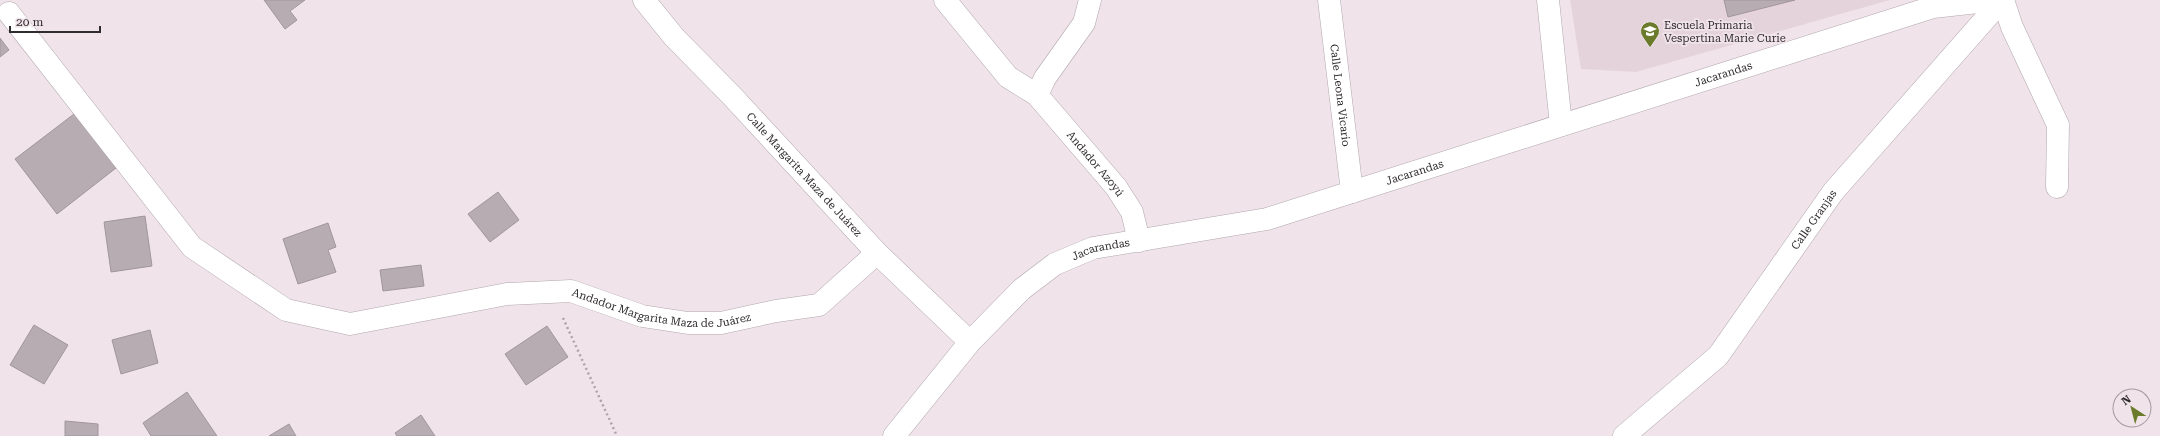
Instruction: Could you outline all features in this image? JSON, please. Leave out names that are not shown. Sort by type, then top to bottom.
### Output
[{"type":"street","name":"Calle Margarita Maza de Juárez","points":[[644,0],[674,37],[732,96],[877,253],[970,342]]},
{"type":"street","name":"Andador Azoyú","points":[[944,0],[1008,77],[1037,95],[1116,187],[1132,212],[1139,241]]},
{"type":"street","points":[[1037,95],[1045,78],[1084,23],[1090,0]]},
{"type":"street","name":"Calle Leona Vicario","points":[[1329,0],[1352,192]]},
{"type":"street","points":[[1548,0],[1561,125]]},
{"type":"street","name":"Jacarandas","points":[[894,436],[970,342],[1022,289],[1055,264],[1093,248],[1268,219],[1933,8],[1996,0]]},
{"type":"street","points":[[2003,0],[2012,27],[2058,125],[2057,187]]},
{"type":"street","name":"Calle Granjas","points":[[1624,436],[1718,356],[1833,192],[2003,0]]},
{"type":"street","name":"Andador Margarita Maza de Juárez","points":[[9,13],[192,247],[286,310],[350,324],[507,294],[571,291],[642,316],[688,323],[721,323],[776,311],[819,305],[877,253]]},
{"type":"path","points":[[571,291],[563,320],[617,436]]},
{"type":"shaded area","name":"Escuela Primaria Vespertina Marie Curie","points":[[1570,0],[1890,0],[1636,72],[1581,69]]},
{"type":"building","points":[[264,0],[305,0],[290,11],[297,20],[285,29]]},
{"type":"building","points":[[1724,0],[1795,0],[1728,17]]},
{"type":"building","points":[[0,38],[9,50],[0,57]]},
{"type":"building","points":[[74,114],[116,168],[57,214],[15,159]]},
{"type":"building","points":[[498,192],[519,220],[490,242],[468,214]]},
{"type":"building","points":[[145,216],[152,266],[111,272],[104,222]]},
{"type":"building","points":[[328,223],[336,247],[328,250],[336,272],[298,284],[283,239]]},
{"type":"building","points":[[421,265],[424,286],[383,291],[380,270]]},
{"type":"building","points":[[34,325],[68,345],[44,384],[10,365]]},
{"type":"building","points":[[547,326],[568,357],[526,385],[505,354]]},
{"type":"building","points":[[150,330],[158,363],[121,374],[112,340]]},
{"type":"building","points":[[187,392],[217,436],[151,436],[143,423]]},
{"type":"building","points":[[421,415],[435,436],[397,436],[395,433]]},
{"type":"building","points":[[65,421],[98,424],[98,436],[65,436]]},
{"type":"building","points":[[289,424],[296,436],[269,436]]},
{"type":"place","name":"Escuela Primaria Vespertina Marie Curie","points":[[1650,48]]}]
